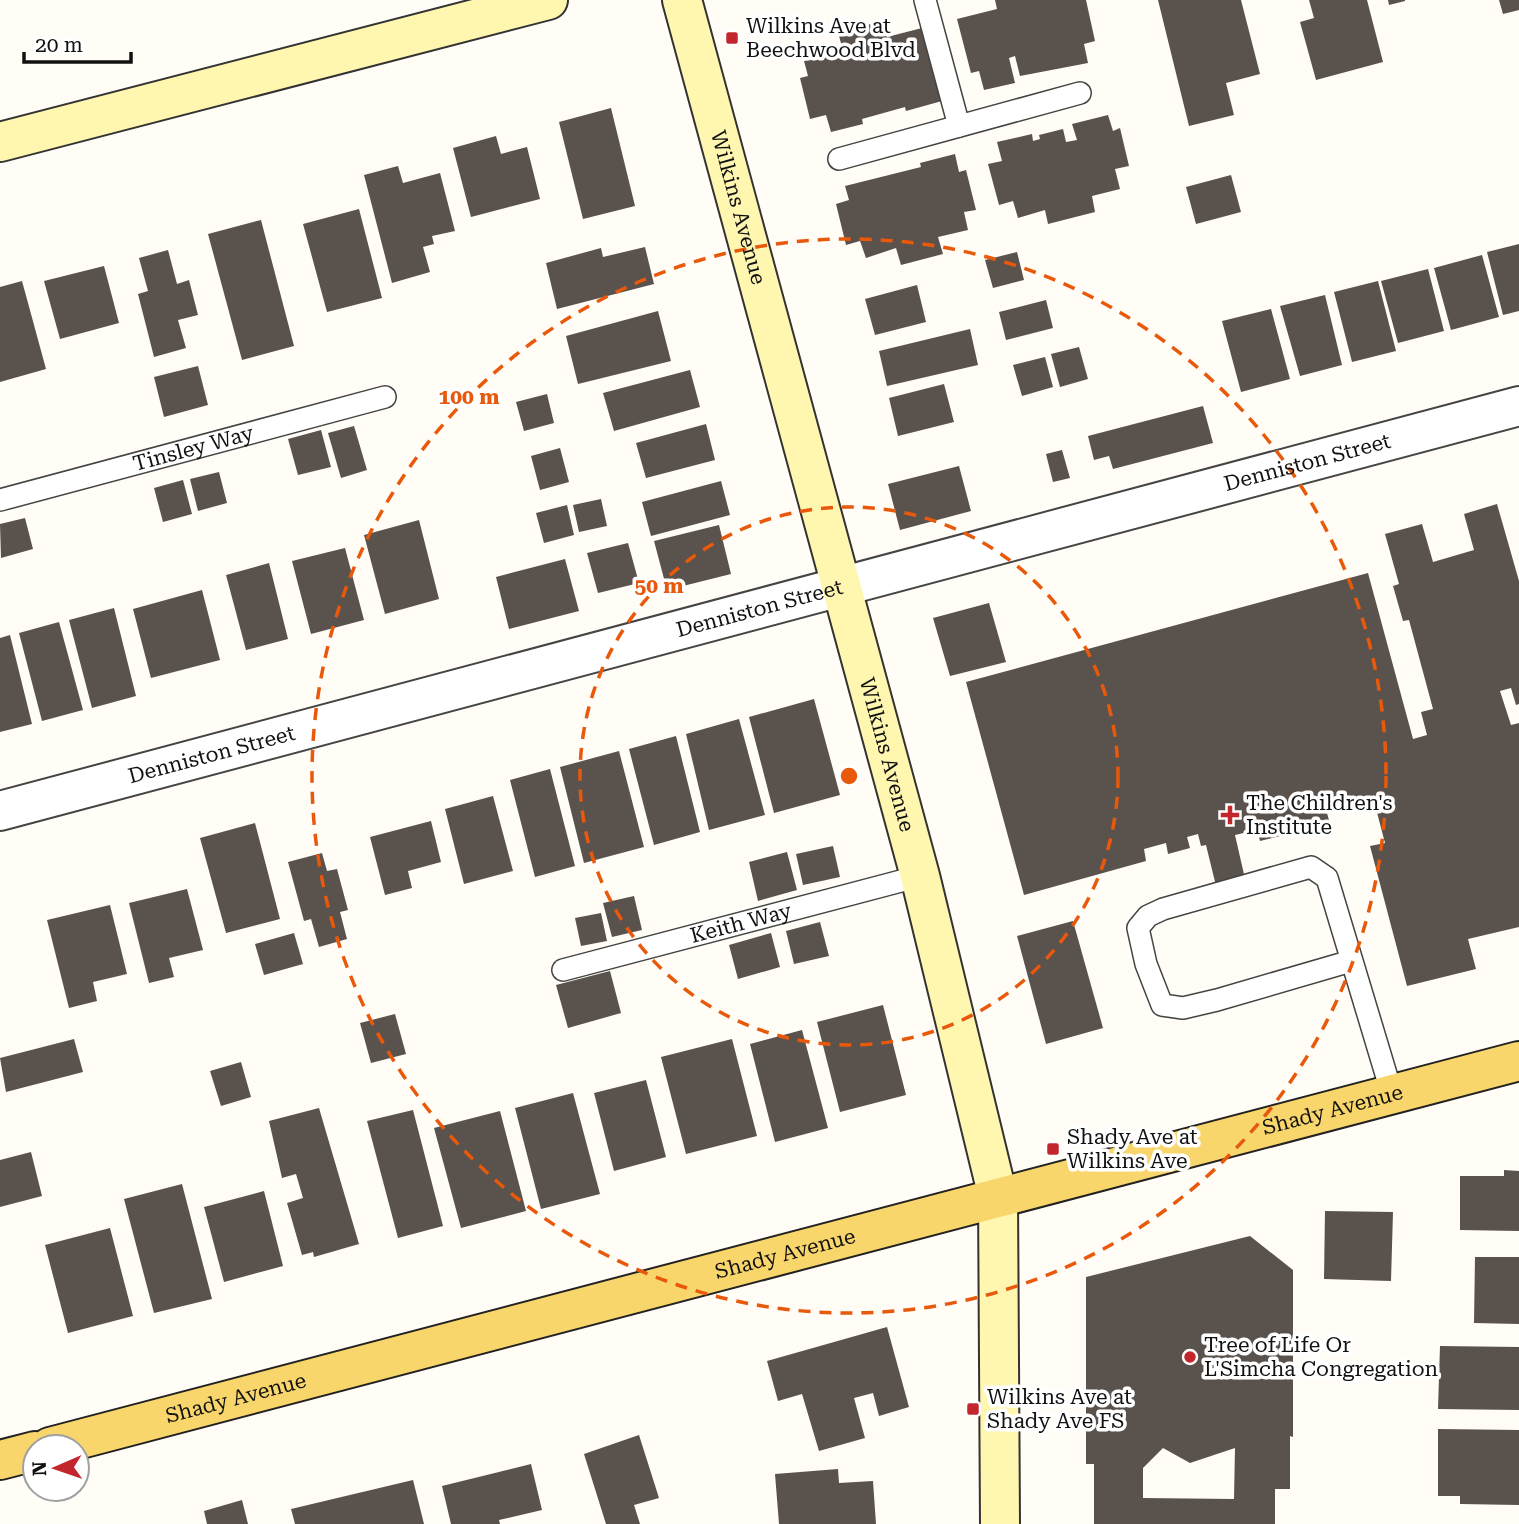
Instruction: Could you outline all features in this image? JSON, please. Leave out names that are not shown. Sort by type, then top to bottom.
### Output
[{"type":"main road","points":[[0,141],[548,0]]},
{"type":"main road","name":"Wilkins Avenue","points":[[682,0],[920,876],[998,1197],[999,1524]]},
{"type":"main road","name":"Shady Avenue","points":[[91,1436],[1519,1061]]},
{"type":"main road","points":[[0,1460],[21,1455]]},
{"type":"street","name":"Denniston Street","points":[[0,811],[1519,406]]},
{"type":"lane","points":[[925,0],[958,126]]},
{"type":"lane","points":[[839,159],[1080,93]]},
{"type":"lane","name":"Tinsley Way","points":[[0,500],[385,397]]},
{"type":"lane","points":[[1351,961],[1183,1008],[1162,1005],[1146,964],[1138,928],[1148,916],[1163,909],[1311,867],[1327,878],[1392,1094]]},
{"type":"lane","name":"Keith Way","points":[[562,970],[920,876]]},
{"type":"building","points":[[995,0],[1086,0],[1095,41],[1084,44],[1088,63],[1020,76],[1015,56],[1009,58],[1015,83],[984,90],[979,71],[971,73],[957,19],[997,9]]},
{"type":"building","points":[[1158,0],[1241,0],[1260,74],[1226,83],[1234,115],[1189,126]]},
{"type":"building","points":[[1309,0],[1367,0],[1383,62],[1316,80],[1300,22],[1314,18]]},
{"type":"building","points":[[1388,0],[1405,0],[1405,1],[1389,5]]},
{"type":"building","points":[[1499,0],[1519,0],[1519,10],[1503,14]]},
{"type":"building","points":[[883,21],[887,37],[922,28],[942,101],[906,111],[905,107],[862,119],[863,124],[831,132],[826,115],[810,119],[800,78],[808,76],[804,61],[843,51],[838,32]]},
{"type":"building","points":[[611,108],[635,206],[583,219],[559,122]]},
{"type":"building","points":[[1108,115],[1113,131],[1120,128],[1129,166],[1115,169],[1120,189],[1092,196],[1095,212],[1048,224],[1045,210],[1018,218],[1013,201],[999,205],[988,164],[1002,161],[997,142],[1032,134],[1033,141],[1040,139],[1039,135],[1063,129],[1066,142],[1077,140],[1072,124]]},
{"type":"building","points":[[496,136],[501,154],[527,147],[540,199],[471,217],[453,148]]},
{"type":"building","points":[[955,154],[959,172],[966,170],[976,210],[964,212],[968,230],[938,237],[943,254],[901,265],[896,248],[866,258],[860,241],[846,245],[836,204],[849,200],[845,186],[921,167],[920,163]]},
{"type":"building","points":[[398,166],[403,183],[440,173],[455,231],[432,236],[434,244],[423,247],[430,272],[392,283],[364,175]]},
{"type":"building","points":[[1231,175],[1241,212],[1196,224],[1186,187]]},
{"type":"building","points":[[359,209],[382,298],[327,312],[303,224]]},
{"type":"building","points":[[261,220],[294,346],[242,360],[208,234]]},
{"type":"building","points":[[1519,244],[1519,311],[1503,315],[1487,252]]},
{"type":"building","points":[[645,247],[654,284],[557,309],[546,263],[601,248],[603,257]]},
{"type":"building","points":[[168,250],[177,284],[189,280],[198,315],[178,320],[186,348],[154,357],[138,294],[148,291],[139,258]]},
{"type":"building","points":[[1017,252],[1024,280],[993,288],[985,260]]},
{"type":"building","points":[[1482,255],[1499,317],[1451,330],[1434,268]]},
{"type":"building","points":[[104,266],[119,323],[60,339],[44,281]]},
{"type":"building","points":[[1428,269],[1444,331],[1398,343],[1381,281]]},
{"type":"building","points":[[22,281],[46,369],[0,382],[0,287]]},
{"type":"building","points":[[1378,281],[1396,351],[1352,362],[1334,292]]},
{"type":"building","points":[[917,285],[926,322],[875,335],[865,299]]},
{"type":"building","points":[[1325,295],[1342,365],[1300,376],[1280,306]]},
{"type":"building","points":[[1046,300],[1053,328],[1006,340],[999,312]]},
{"type":"building","points":[[1271,309],[1290,379],[1241,392],[1222,321]]},
{"type":"building","points":[[658,311],[671,361],[578,384],[566,336]]},
{"type":"building","points":[[970,329],[978,365],[887,386],[879,351]]},
{"type":"building","points":[[1079,347],[1088,379],[1060,387],[1051,354]]},
{"type":"building","points":[[1045,357],[1053,387],[1022,396],[1013,365]]},
{"type":"building","points":[[198,366],[208,405],[164,417],[154,377]]},
{"type":"building","points":[[690,370],[700,407],[614,431],[603,393]]},
{"type":"building","points":[[944,384],[954,422],[898,436],[889,398]]},
{"type":"building","points":[[547,394],[554,423],[524,431],[516,402]]},
{"type":"building","points":[[1203,406],[1213,443],[1113,469],[1109,456],[1094,460],[1088,436]]},
{"type":"building","points":[[706,424],[715,460],[646,478],[636,443]]},
{"type":"building","points":[[354,426],[367,470],[341,478],[328,433]]},
{"type":"building","points":[[321,430],[331,467],[298,475],[288,439]]},
{"type":"building","points":[[560,448],[569,482],[540,490],[531,456]]},
{"type":"building","points":[[1062,450],[1070,478],[1053,482],[1046,454]]},
{"type":"building","points":[[959,466],[971,511],[900,530],[888,484]]},
{"type":"building","points":[[219,472],[227,503],[198,511],[190,479]]},
{"type":"building","points":[[183,480],[192,514],[163,522],[154,488]]},
{"type":"building","points":[[721,481],[730,515],[651,536],[642,502]]},
{"type":"building","points":[[601,499],[607,526],[579,532],[573,505]]},
{"type":"building","points":[[1497,504],[1519,581],[1519,704],[1516,705],[1511,688],[1500,691],[1511,725],[1519,723],[1519,927],[1468,939],[1476,969],[1407,986],[1370,846],[1385,843],[1374,801],[1327,813],[1330,824],[1260,841],[1257,830],[1235,835],[1246,883],[1217,890],[1206,845],[1201,846],[1198,834],[1187,837],[1190,848],[1168,854],[1166,843],[1144,849],[1146,861],[1024,895],[966,682],[1368,573],[1413,739],[1427,735],[1421,712],[1433,709],[1409,620],[1403,621],[1393,586],[1399,584],[1385,534],[1422,524],[1433,562],[1474,550],[1464,514]]},
{"type":"building","points":[[567,505],[574,535],[544,543],[536,513]]},
{"type":"building","points":[[25,518],[33,549],[1,558],[0,524]]},
{"type":"building","points":[[419,520],[439,599],[385,614],[364,535]]},
{"type":"building","points":[[719,525],[731,574],[667,590],[654,541]]},
{"type":"building","points":[[628,543],[639,583],[598,593],[587,553]]},
{"type":"building","points":[[345,548],[364,620],[311,634],[292,561]]},
{"type":"building","points":[[565,559],[579,611],[509,629],[496,577]]},
{"type":"building","points":[[269,563],[288,639],[246,650],[226,575]]},
{"type":"building","points":[[202,590],[220,660],[151,678],[133,609]]},
{"type":"building","points":[[989,603],[1006,662],[950,676],[933,618]]},
{"type":"building","points":[[114,608],[136,696],[92,708],[69,620]]},
{"type":"building","points":[[59,622],[83,710],[42,721],[19,633]]},
{"type":"building","points":[[10,635],[32,724],[0,732],[0,638]]},
{"type":"building","points":[[814,699],[840,795],[774,813],[749,717]]},
{"type":"building","points":[[739,719],[765,815],[709,830],[686,734]]},
{"type":"building","points":[[676,736],[700,832],[654,845],[629,749]]},
{"type":"building","points":[[619,751],[644,847],[584,863],[560,767]]},
{"type":"building","points":[[550,769],[575,866],[535,877],[510,780]]},
{"type":"building","points":[[493,796],[513,871],[464,884],[445,809]]},
{"type":"building","points":[[431,821],[441,862],[408,871],[412,888],[385,895],[370,837]]},
{"type":"building","points":[[255,823],[280,919],[226,933],[200,838]]},
{"type":"building","points":[[833,846],[840,877],[803,885],[796,854]]},
{"type":"building","points":[[787,852],[797,890],[758,901],[749,862]]},
{"type":"building","points":[[322,853],[327,871],[337,869],[348,910],[340,912],[347,939],[319,947],[311,919],[304,921],[288,862]]},
{"type":"building","points":[[187,889],[203,950],[169,958],[174,977],[149,983],[129,903]]},
{"type":"building","points":[[634,896],[642,930],[612,937],[603,903]]},
{"type":"building","points":[[110,905],[127,974],[93,982],[97,1001],[69,1008],[47,920]]},
{"type":"building","points":[[601,913],[607,941],[581,946],[575,918]]},
{"type":"building","points":[[1073,921],[1103,1028],[1046,1044],[1017,936]]},
{"type":"building","points":[[820,922],[829,956],[794,964],[786,931]]},
{"type":"building","points":[[294,933],[303,964],[264,975],[255,944]]},
{"type":"building","points":[[771,933],[780,967],[738,979],[729,945]]},
{"type":"building","points":[[610,971],[621,1013],[568,1028],[556,985]]},
{"type":"building","points":[[883,1005],[906,1095],[840,1112],[817,1022]]},
{"type":"building","points":[[395,1014],[406,1054],[371,1063],[360,1023]]},
{"type":"building","points":[[802,1030],[828,1128],[775,1142],[750,1044]]},
{"type":"building","points":[[74,1039],[83,1072],[6,1092],[0,1058]]},
{"type":"building","points":[[732,1039],[757,1136],[686,1154],[661,1057]]},
{"type":"building","points":[[241,1062],[251,1097],[221,1106],[210,1071]]},
{"type":"building","points":[[646,1080],[666,1157],[614,1171],[594,1093]]},
{"type":"building","points":[[573,1093],[600,1194],[541,1209],[515,1108]]},
{"type":"building","points":[[319,1108],[359,1244],[314,1257],[313,1252],[302,1255],[287,1203],[303,1198],[296,1174],[282,1178],[269,1121]]},
{"type":"building","points":[[413,1110],[443,1226],[398,1238],[367,1121]]},
{"type":"building","points":[[500,1111],[526,1211],[461,1228],[434,1128]]},
{"type":"building","points":[[31,1152],[42,1196],[0,1207],[0,1160]]},
{"type":"building","points":[[1504,1170],[1519,1171],[1519,1231],[1460,1230],[1460,1176],[1504,1176]]},
{"type":"building","points":[[182,1184],[212,1299],[154,1313],[124,1199]]},
{"type":"building","points":[[264,1191],[283,1266],[224,1282],[204,1207]]},
{"type":"building","points":[[1325,1211],[1393,1212],[1391,1281],[1324,1279]]},
{"type":"building","points":[[110,1228],[133,1316],[68,1333],[45,1245]]},
{"type":"building","name":"Tree of Life Or L'Simcha Congregation","points":[[1250,1236],[1293,1270],[1293,1437],[1290,1436],[1290,1489],[1275,1489],[1275,1524],[1094,1524],[1094,1464],[1086,1464],[1086,1277]],"holes":[[[1163,1448],[1190,1463],[1235,1448],[1234,1499],[1143,1498],[1143,1468]]]},
{"type":"building","points":[[1475,1257],[1519,1257],[1519,1324],[1474,1323]]},
{"type":"building","points":[[887,1327],[909,1407],[879,1416],[873,1393],[854,1398],[865,1438],[819,1451],[802,1394],[778,1401],[767,1361]]},
{"type":"building","points":[[1440,1346],[1519,1347],[1519,1410],[1438,1409]]},
{"type":"building","points":[[1438,1429],[1519,1430],[1519,1505],[1460,1504],[1460,1496],[1438,1496]]},
{"type":"building","points":[[639,1435],[659,1498],[634,1505],[640,1524],[606,1524],[584,1454]]},
{"type":"building","points":[[531,1464],[542,1510],[499,1520],[500,1524],[451,1524],[442,1486]]},
{"type":"building","points":[[838,1469],[839,1483],[873,1481],[876,1524],[779,1524],[775,1474]]},
{"type":"building","points":[[413,1480],[424,1524],[295,1524],[291,1509]]},
{"type":"building","points":[[242,1500],[248,1524],[207,1524],[204,1511]]},
{"type":"place","name":"Wilkins Ave at Beechwood Blvd","points":[[732,38]]},
{"type":"place","name":"The Children's Institute","points":[[1230,815]]},
{"type":"place","name":"Shady Ave at Wilkins Ave","points":[[1053,1149]]},
{"type":"place","name":"Tree of Life Or L'Simcha Congregation","points":[[1190,1357]]},
{"type":"place","name":"Wilkins Ave at Shady Ave FS","points":[[973,1409]]}]
